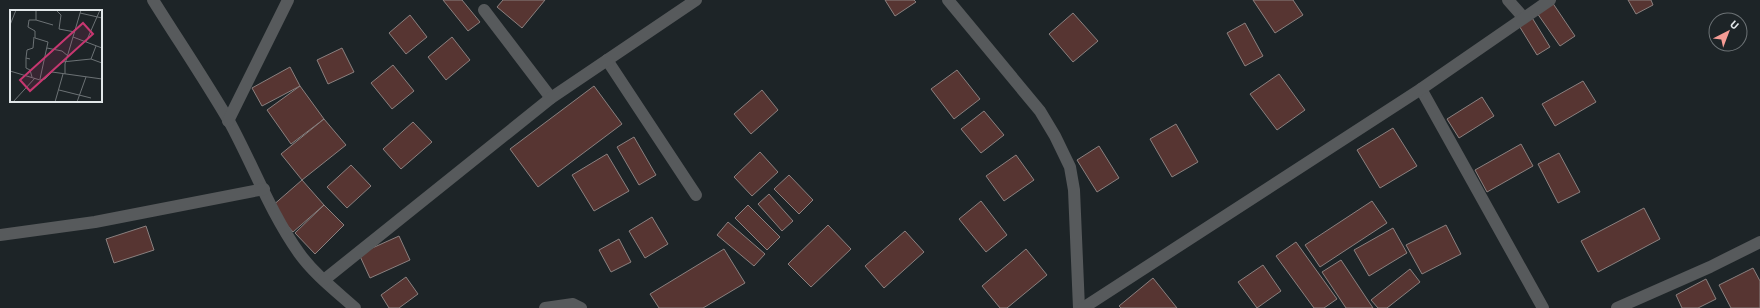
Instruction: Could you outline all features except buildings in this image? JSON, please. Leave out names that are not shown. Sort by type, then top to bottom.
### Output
[{"type":"street","points":[[153,0],[228,121],[264,189],[273,212],[300,254],[324,280],[355,308]]},
{"type":"street","points":[[228,121],[288,0]]},
{"type":"street","points":[[324,280],[550,98],[696,0]]},
{"type":"street","points":[[948,0],[1040,111],[1055,136],[1070,167],[1074,190],[1079,308]]},
{"type":"street","points":[[1508,0],[1523,18]]},
{"type":"street","points":[[1083,308],[1421,89],[1550,0]]},
{"type":"street","points":[[484,10],[550,98]]},
{"type":"street","points":[[607,60],[696,195]]},
{"type":"street","points":[[1421,89],[1543,308]]},
{"type":"street","points":[[0,234],[95,222],[264,189]]},
{"type":"street","points":[[1617,308],[1710,267],[1760,242]]},
{"type":"street","points":[[545,308],[573,304],[581,308]]}]
